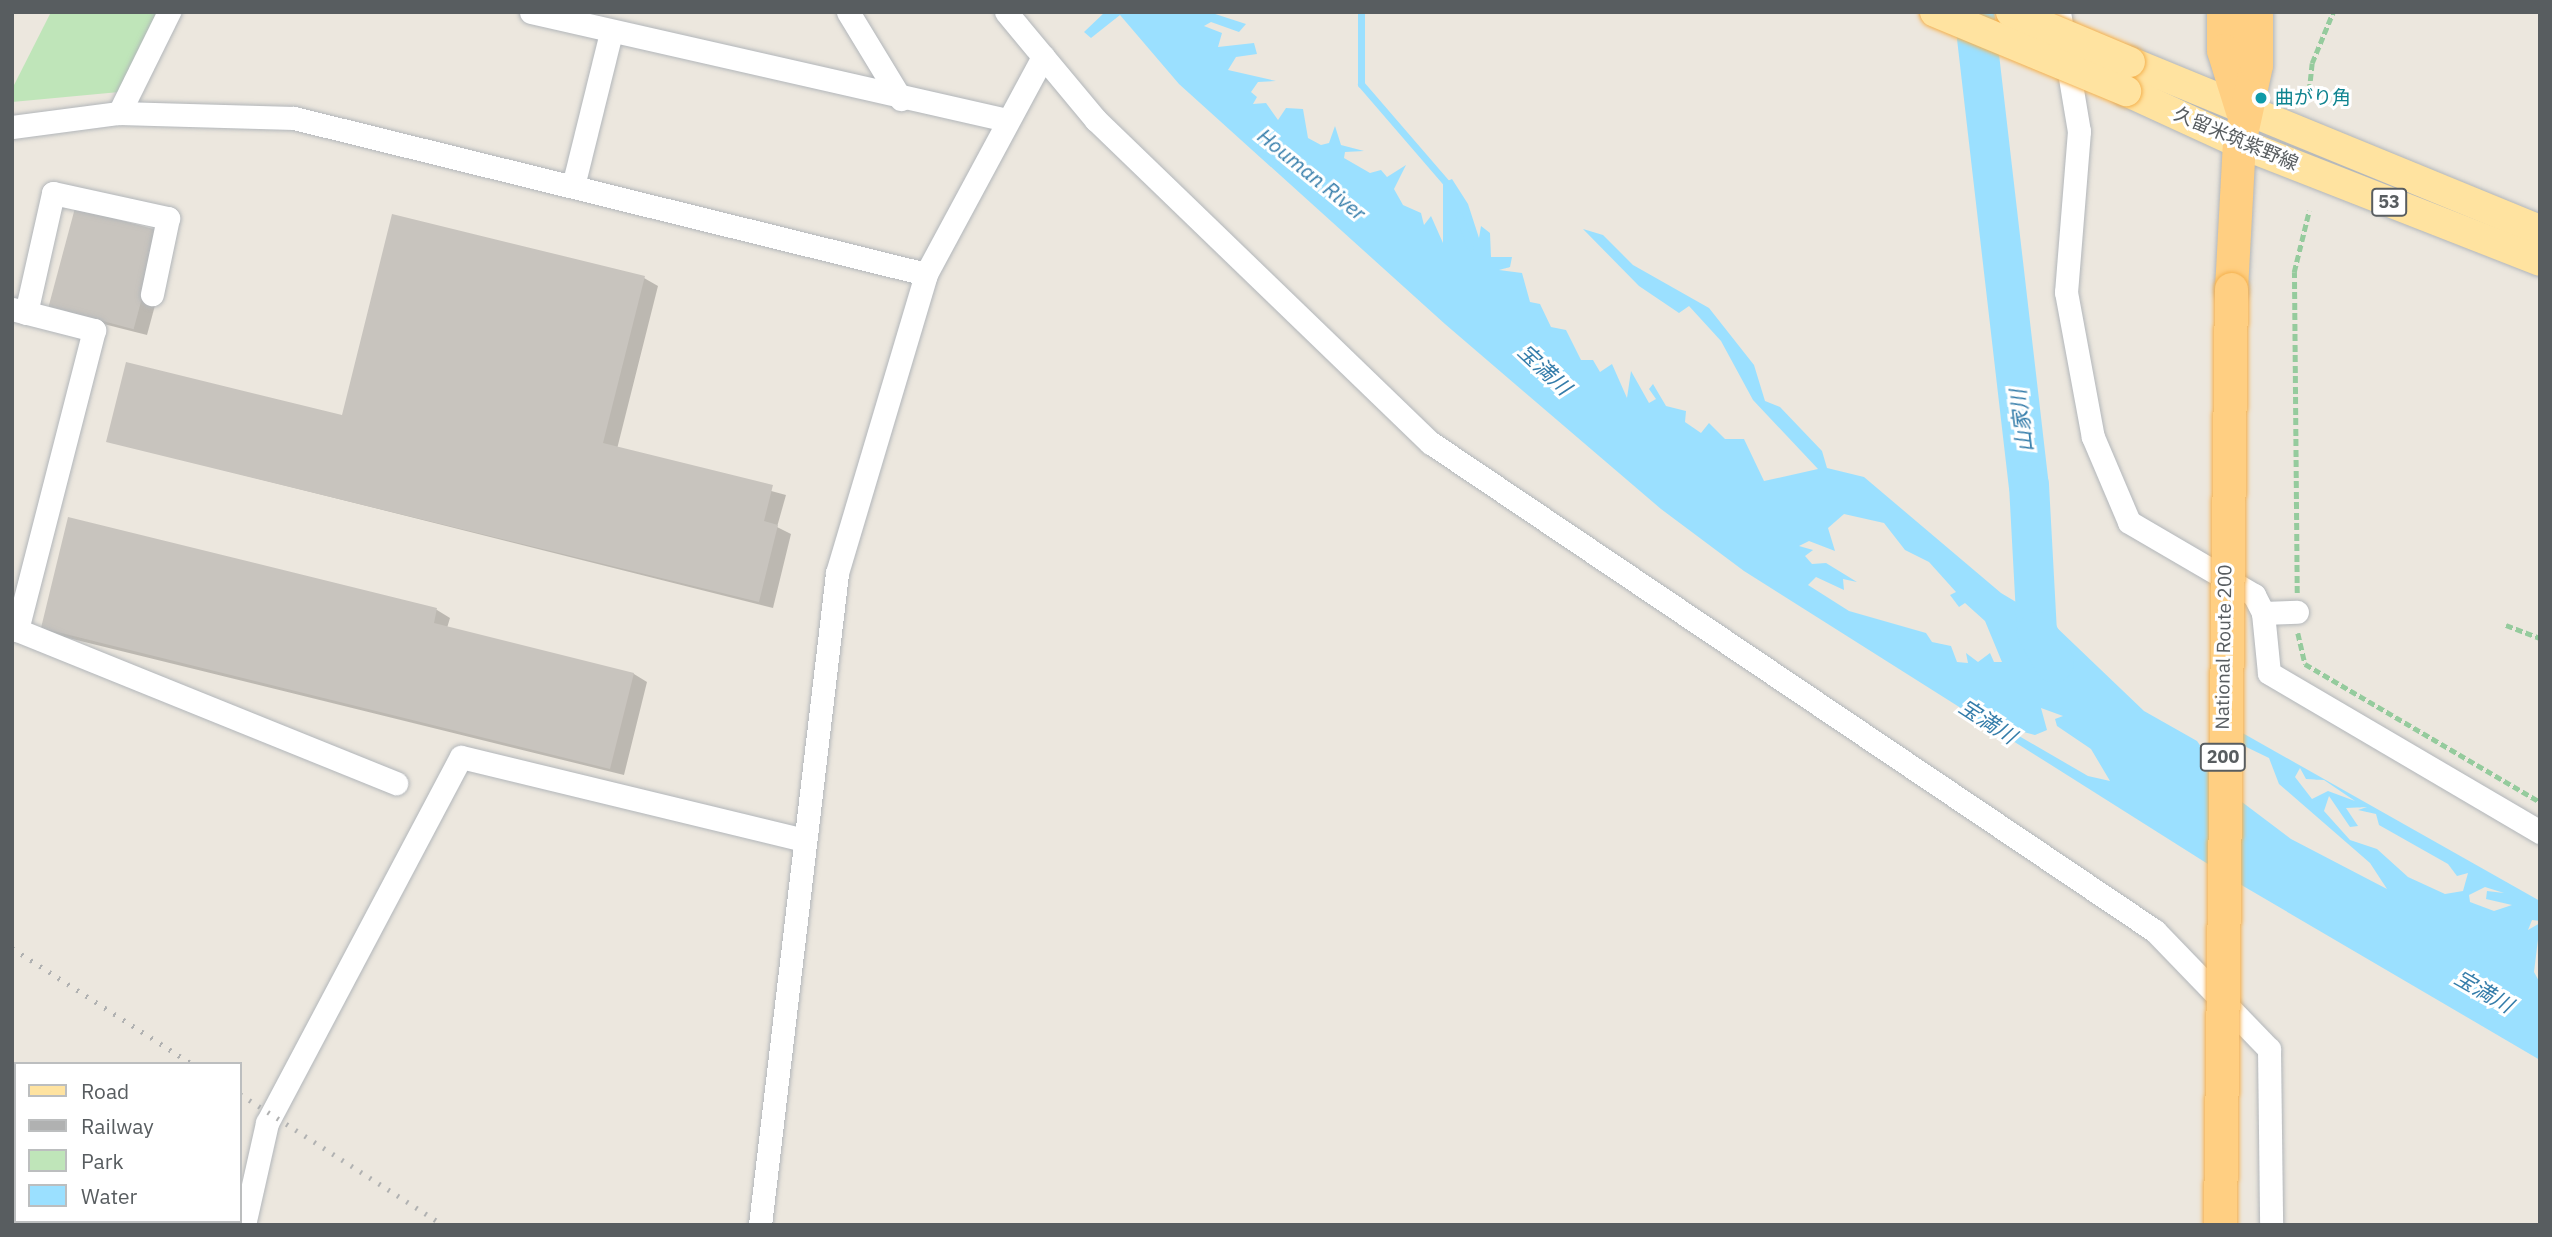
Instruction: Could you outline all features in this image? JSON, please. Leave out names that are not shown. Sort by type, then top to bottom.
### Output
[{"type":"highway","name":"National Route 200","points":[[2223,12],[2223,50],[2242,111]]},
{"type":"highway","name":"National Route 200","points":[[2220,1225],[2231,289],[2239,143],[2242,111],[2256,65],[2256,12]]},
{"type":"main road","name":"久留米筑紫野線","points":[[1935,12],[2242,111],[2540,230]]},
{"type":"main road","name":"久留米筑紫野線","points":[[2011,12],[2128,76],[2239,143],[2540,261]]},
{"type":"street","points":[[118,113],[169,12]]},
{"type":"street","points":[[531,12],[901,99],[1008,120]]},
{"type":"street","points":[[848,12],[901,99]]},
{"type":"street","points":[[1006,12],[1096,120],[1431,443],[2155,931],[2269,1049],[2271,1225]]},
{"type":"street","points":[[2059,12],[2079,131],[2066,292],[2093,437],[2110,489],[2129,522],[2254,595],[2263,613],[2269,673],[2540,832]]},
{"type":"street","points":[[573,186],[611,32]]},
{"type":"street","points":[[760,1225],[801,839],[837,573],[926,274],[1043,57]]},
{"type":"street","points":[[12,127],[118,113],[294,118],[926,274]]},
{"type":"street","points":[[152,293],[168,218],[53,193],[19,311],[94,330],[17,630],[396,783]]},
{"type":"street","points":[[2263,613],[2297,612]]},
{"type":"street","points":[[244,1225],[267,1123],[461,757],[801,839]]},
{"type":"path","points":[[2309,91],[2312,64],[2333,12]]},
{"type":"path","points":[[2309,211],[2294,272],[2297,612],[2305,664],[2540,802]]},
{"type":"path","points":[[2506,625],[2540,638]]},
{"type":"green space","points":[[51,12],[170,12],[130,91],[12,102],[12,89]]},
{"type":"water","points":[[1105,12],[1209,12],[1246,24],[1239,32],[1211,22],[1204,26],[1222,33],[1218,47],[1254,43],[1257,54],[1236,57],[1228,70],[1276,81],[1258,82],[1251,92],[1257,97],[1253,104],[1266,103],[1278,120],[1286,108],[1303,109],[1308,138],[1321,145],[1329,143],[1335,126],[1341,145],[1364,151],[1345,152],[1344,158],[1370,173],[1381,170],[1387,177],[1406,165],[1394,189],[1403,205],[1421,213],[1424,225],[1431,216],[1443,243],[1443,183],[1452,179],[1468,204],[1479,238],[1481,226],[1490,233],[1491,257],[1512,257],[1510,267],[1499,270],[1522,273],[1530,302],[1540,304],[1551,327],[1566,330],[1581,360],[1593,360],[1600,372],[1612,364],[1627,398],[1631,371],[1649,403],[1656,399],[1649,389],[1653,384],[1666,406],[1686,411],[1685,422],[1701,433],[1709,423],[1725,439],[1744,439],[1764,481],[1818,469],[1753,400],[1721,341],[1689,306],[1679,313],[1639,286],[1583,229],[1603,235],[1633,265],[1709,308],[1754,365],[1765,401],[1780,407],[1822,451],[1827,468],[1864,477],[2001,593],[2053,624],[2144,711],[2197,741],[2238,799],[2291,839],[2387,889],[2370,863],[2279,784],[2269,758],[2238,743],[2239,731],[2540,901],[2540,921],[2532,920],[2528,930],[2540,923],[2534,972],[2540,983],[2540,1060],[2238,883],[1744,571],[1661,509],[1445,324],[1179,84],[1120,15],[1091,38],[1084,32]],"holes":[[[1844,514],[1884,523],[1905,550],[1929,562],[1956,592],[1950,595],[1959,607],[1965,603],[1985,621],[2002,662],[1994,662],[1990,653],[1978,662],[1966,653],[1968,663],[1957,662],[1951,646],[1932,642],[1926,633],[1849,611],[1808,585],[1816,577],[1844,590],[1843,579],[1857,582],[1826,563],[1812,564],[1805,556],[1813,550],[1799,546],[1809,541],[1835,551],[1828,528]],[[2041,708],[2063,716],[2055,719],[2057,726],[2091,749],[2110,781],[2088,776],[2019,736],[2016,730],[2035,735],[2047,730]],[[2300,768],[2306,779],[2324,780],[2355,801],[2328,791],[2312,799],[2295,777]],[[2329,796],[2350,827],[2358,826],[2346,808],[2367,807],[2358,810],[2376,814],[2379,825],[2448,864],[2457,876],[2468,873],[2463,891],[2445,894],[2408,877],[2377,849],[2350,840],[2324,811]],[[2485,887],[2504,893],[2487,891],[2486,899],[2512,905],[2494,911],[2470,902],[2469,895]]]},
{"type":"building","points":[[75,208],[160,231],[134,329],[49,307]]},
{"type":"building","points":[[392,214],[645,276],[603,443],[773,485],[764,521],[778,525],[759,602],[106,442],[126,362],[342,415]]},
{"type":"building","points":[[68,517],[437,608],[434,623],[634,673],[610,769],[41,628]]},
{"type":"waterway","points":[[1361,12],[1361,84],[1450,187]]},
{"type":"waterway","name":"山家川","points":[[1974,12],[2029,485],[2037,632],[2054,663]]},
{"type":"waterway","points":[[1459,215],[1470,247]]},
{"type":"railway","points":[[12,948],[189,1062]]},
{"type":"railway","points":[[242,1095],[443,1225]]},
{"type":"place","name":"曲がり角","points":[[2261,98]]},
{"type":"water label","name":"Houman River","points":[[1312,174]]},
{"type":"water label","name":"宝満川","points":[[1545,369]]},
{"type":"water label","name":"宝満川","points":[[1988,721]]},
{"type":"water label","name":"宝満川","points":[[2484,991]]}]
